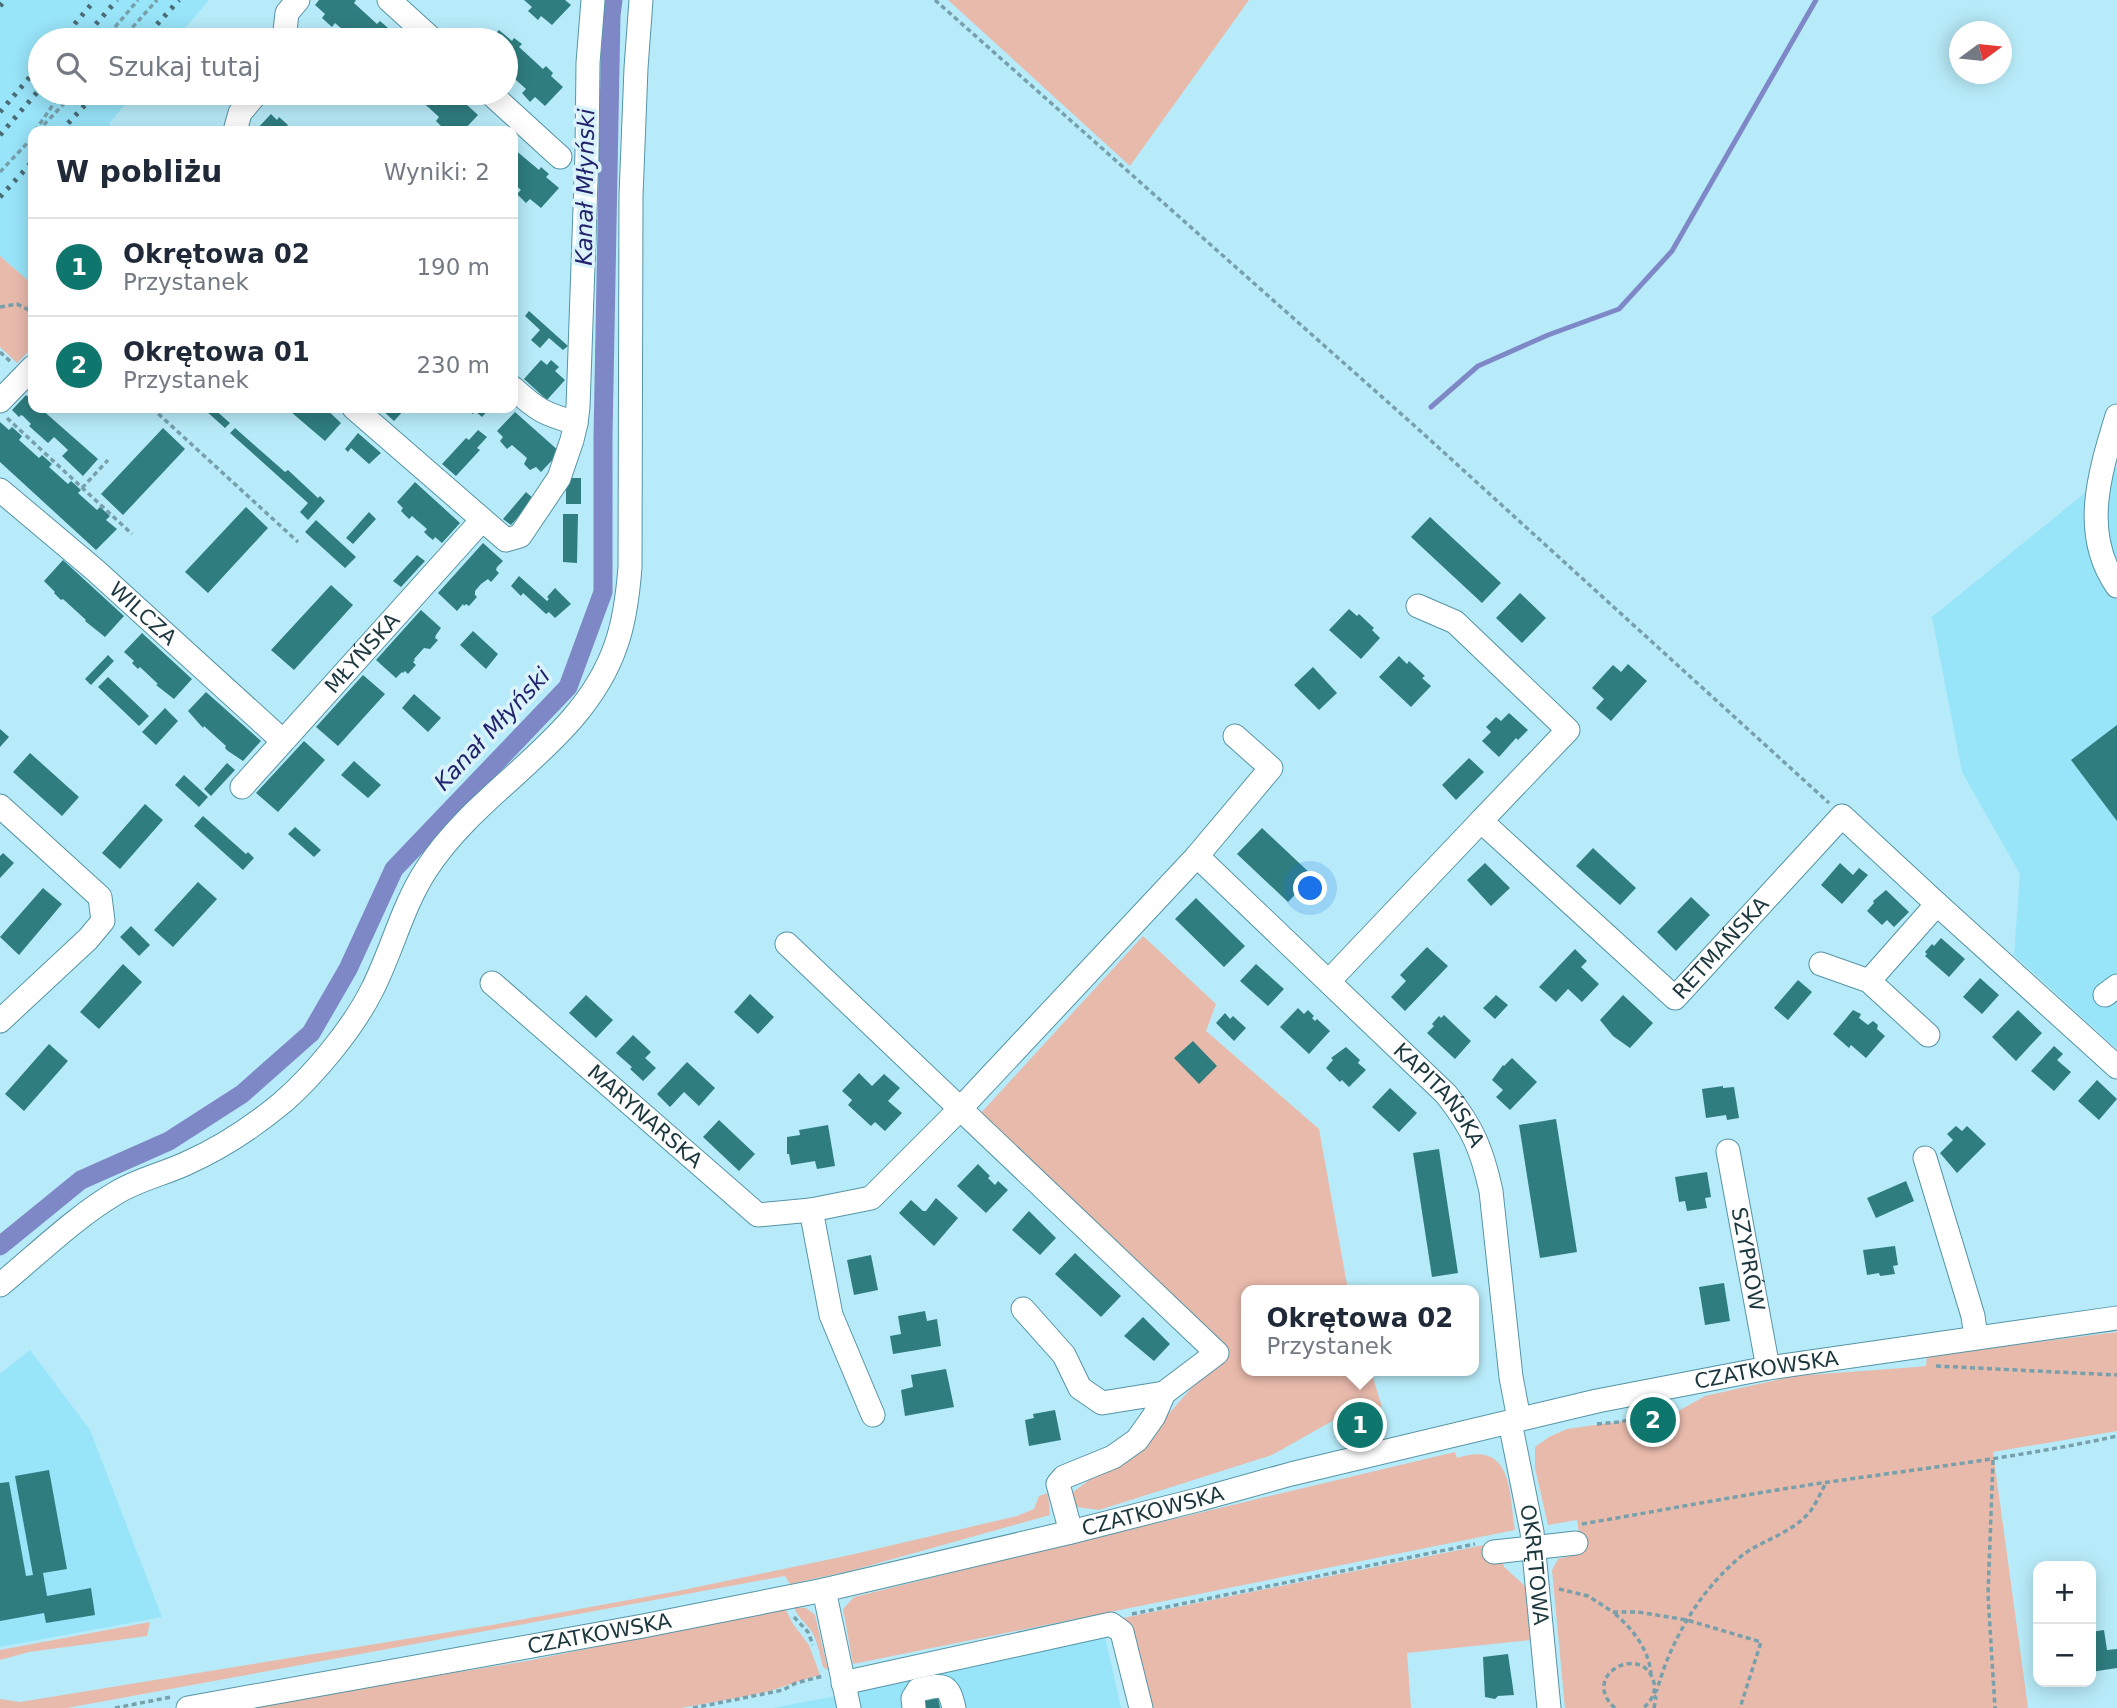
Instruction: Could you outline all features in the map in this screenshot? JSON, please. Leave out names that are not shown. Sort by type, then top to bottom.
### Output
[{"type":"street","points":[[285,28],[287,13],[299,0]]},
{"type":"street","points":[[389,0],[420,28]]},
{"type":"street","points":[[360,413],[506,540],[520,536],[558,478],[572,440],[578,407],[588,63],[593,0]]},
{"type":"street","points":[[0,1285],[92,1209],[119,1191],[214,1149],[251,1128],[285,1100],[332,1049],[372,991],[397,928],[427,868],[472,816],[569,724],[604,674],[624,615],[630,567],[632,184],[641,0]]},
{"type":"street","points":[[236,126],[240,113],[247,105]]},
{"type":"street","points":[[503,105],[560,157]]},
{"type":"street","points":[[1,408],[28,373]]},
{"type":"street","points":[[518,393],[548,415],[576,422]]},
{"type":"street","points":[[2117,416],[2110,455],[2097,493],[2096,527],[2102,558],[2117,586]]},
{"type":"street","name":"WILCZA","points":[[0,490],[95,570],[283,741]]},
{"type":"street","name":"MŁYŃSKA","points":[[243,788],[482,520]]},
{"type":"street","points":[[1329,981],[1568,730],[1455,622],[1418,606]]},
{"type":"street","points":[[960,1109],[1197,856],[1271,768],[1235,736]]},
{"type":"street","points":[[0,806],[100,897],[103,921],[88,939],[0,1021]]},
{"type":"street","points":[[1842,816],[2117,1067]]},
{"type":"street","name":"RETMAŃSKA","points":[[1481,821],[1675,998],[1842,816]]},
{"type":"street","name":"KAPITAŃSKA","points":[[1197,856],[1446,1094],[1467,1122],[1477,1140],[1491,1191],[1514,1421]]},
{"type":"street","points":[[1869,981],[1937,904]]},
{"type":"street","points":[[787,944],[1217,1353],[1164,1394],[1154,1416],[1137,1440],[1113,1457],[1064,1477],[1058,1484],[1071,1532]]},
{"type":"street","points":[[1821,964],[1869,981],[1928,1035]]},
{"type":"street","name":"MARYNARSKA","points":[[492,983],[758,1215],[811,1210],[871,1198],[960,1109]]},
{"type":"street","name":"SZYPRÓW","points":[[1728,1151],[1768,1368]]},
{"type":"street","points":[[1925,1158],[1973,1317],[1976,1337]]},
{"type":"street","points":[[811,1210],[831,1315],[873,1415]]},
{"type":"street","points":[[1023,1309],[1064,1355],[1080,1388],[1102,1403],[1164,1394]]},
{"type":"street","name":"CZATKOWSKA","points":[[188,1708],[643,1626],[824,1590],[1071,1532],[1291,1474],[1597,1401],[1768,1368],[2117,1318]]},
{"type":"street","name":"OKRĘTOWA","points":[[1514,1421],[1534,1547],[1549,1708]]},
{"type":"street","points":[[1485,1548],[1534,1547],[1574,1534]]},
{"type":"street","points":[[824,1590],[832,1675],[849,1708]]},
{"type":"street","points":[[832,1675],[1111,1625],[1122,1632],[1141,1708]]},
{"type":"street","points":[[914,1708],[913,1699],[918,1690],[939,1685],[951,1692],[954,1708]]},
{"type":"path","points":[[114,28],[138,0]]},
{"type":"path","points":[[132,28],[157,0]]},
{"type":"path","points":[[935,0],[1418,428],[1842,816]]},
{"type":"path","points":[[40,126],[53,105]]},
{"type":"path","points":[[42,126],[62,105]]},
{"type":"path","points":[[0,172],[28,142]]},
{"type":"path","points":[[0,307],[17,304],[28,310]]},
{"type":"path","points":[[1,408],[132,534]]},
{"type":"path","points":[[157,413],[298,542]]},
{"type":"path","points":[[82,488],[108,460]]},
{"type":"path","points":[[1903,1349],[1918,1365],[2117,1375]]},
{"type":"path","points":[[1594,1424],[1620,1422],[1670,1410],[1681,1404]]},
{"type":"path","points":[[1574,1534],[1826,1483],[1993,1460],[2117,1436]]},
{"type":"path","points":[[1993,1460],[1988,1595],[1995,1708]]},
{"type":"path","points":[[1643,1708],[1657,1690],[1669,1654],[1687,1620],[1711,1586],[1740,1557],[1794,1527],[1810,1513],[1826,1483]]},
{"type":"path","points":[[1124,1615],[1485,1548]]},
{"type":"path","points":[[1538,1590],[1554,1588],[1588,1596],[1627,1625],[1649,1661],[1653,1694],[1656,1698],[1654,1708]]},
{"type":"path","points":[[788,1596],[793,1615],[808,1632],[816,1649]]},
{"type":"path","points":[[1613,1612],[1638,1612],[1687,1620],[1761,1642],[1740,1708]]},
{"type":"path","points":[[1615,1708],[1608,1700],[1604,1685],[1611,1671],[1624,1663],[1631,1663],[1645,1669],[1651,1676]]},
{"type":"path","points":[[693,1708],[783,1690],[796,1683],[832,1675]]},
{"type":"shaded area","points":[[0,0],[209,0],[185,28],[28,28],[28,105],[124,105],[109,124],[111,126],[28,126],[28,281],[0,256]]},
{"type":"shaded area","points":[[948,0],[1249,0],[1130,166]]},
{"type":"shaded area","points":[[0,256],[28,281],[28,352],[17,363],[0,347]]},
{"type":"shaded area","points":[[2117,467],[2117,1049],[2014,955],[2020,874],[1962,772],[1932,617]]},
{"type":"shaded area","points":[[1143,936],[1216,1004],[1206,1031],[1319,1129],[1347,1285],[1241,1285],[1241,1376],[1373,1376],[1382,1407],[1343,1415],[1272,1455],[1099,1510],[1076,1507],[1069,1495],[1150,1435],[1223,1352],[980,1114]]},
{"type":"shaded area","points":[[2117,1332],[2117,1431],[1993,1452],[2028,1708],[1565,1708],[1552,1570],[1558,1559],[1582,1553],[1577,1520],[1548,1525],[1535,1468],[1535,1447],[1549,1437],[1567,1429],[1673,1414],[1705,1396],[1794,1376],[1926,1366],[1927,1356]]},
{"type":"shaded area","points":[[30,1350],[90,1430],[162,1617],[0,1647],[0,1374]]},
{"type":"shaded area","points":[[1455,1452],[1457,1458],[1475,1454],[1489,1456],[1498,1463],[1509,1486],[1515,1530],[853,1664],[843,1609],[854,1597]]},
{"type":"shaded area","points":[[1048,1493],[1050,1515],[850,1571],[790,1584],[785,1576],[67,1708],[0,1708],[0,1699],[20,1702],[492,1625],[678,1591],[1017,1516],[1034,1509],[1039,1496]]},
{"type":"shaded area","points":[[1489,1544],[1501,1558],[1504,1567],[1524,1585],[1530,1597],[1532,1640],[1407,1653],[1411,1708],[1142,1708],[1118,1619]]},
{"type":"shaded area","points":[[794,1607],[806,1608],[815,1615],[828,1670],[823,1667],[812,1632]]},
{"type":"shaded area","points":[[785,1608],[809,1645],[820,1675],[739,1698],[681,1708],[249,1708],[527,1661]]},
{"type":"shaded area","points":[[150,1622],[147,1636],[29,1652],[0,1660],[0,1650]]},
{"type":"shaded area","points":[[1105,1636],[1121,1708],[773,1708],[846,1694]]},
{"type":"building","points":[[319,0],[356,0],[354,3],[377,24],[380,21],[388,28],[341,28],[335,23],[332,27],[322,18],[325,14],[315,5]]},
{"type":"building","points":[[524,0],[565,0],[571,5],[552,25],[541,16],[538,20],[528,11],[532,7]]},
{"type":"building","points":[[518,41],[522,44],[519,47],[543,69],[546,66],[553,73],[551,76],[563,87],[545,106],[535,97],[530,102],[522,93],[526,89],[518,82]]},
{"type":"building","points":[[426,105],[467,105],[478,115],[468,126],[441,126],[436,121],[439,117]]},
{"type":"building","points":[[271,114],[288,125],[287,126],[260,126]]},
{"type":"building","points":[[518,152],[539,170],[541,167],[549,174],[546,177],[559,188],[541,208],[530,199],[526,203],[518,195],[521,190],[518,187]]},
{"type":"building","points":[[529,311],[568,346],[563,350],[549,338],[540,348],[531,340],[540,330],[525,316]]},
{"type":"building","points":[[541,360],[547,365],[551,360],[559,367],[555,371],[565,380],[547,400],[524,379]]},
{"type":"building","points":[[26,395],[28,413],[46,413],[98,459],[83,476],[62,456],[68,450],[54,437],[48,443],[29,426],[31,424],[23,416],[19,417],[12,410]]},
{"type":"building","points":[[208,413],[219,413],[230,423],[225,428]]},
{"type":"building","points":[[292,413],[330,413],[341,423],[325,441]]},
{"type":"building","points":[[385,413],[401,413],[394,421]]},
{"type":"building","points":[[516,413],[560,452],[541,472],[536,467],[530,470],[524,464],[527,458],[512,445],[507,449],[500,441],[503,437],[497,431]]},
{"type":"building","points":[[0,422],[9,430],[12,427],[22,436],[19,440],[39,458],[42,455],[52,464],[49,467],[68,484],[71,481],[81,490],[78,493],[97,510],[100,507],[110,516],[106,520],[117,529],[96,550],[0,462]]},
{"type":"building","points":[[163,428],[185,449],[123,515],[101,494]]},
{"type":"building","points":[[235,428],[285,472],[288,470],[318,498],[320,496],[325,501],[308,520],[300,512],[308,503],[230,433]]},
{"type":"building","points":[[478,430],[487,437],[477,448],[480,450],[456,476],[442,464],[466,438],[469,440]]},
{"type":"building","points":[[358,433],[381,453],[369,464],[351,448],[348,452],[345,449]]},
{"type":"building","points":[[566,478],[581,478],[581,504],[566,504]]},
{"type":"building","points":[[415,482],[460,523],[442,543],[435,537],[433,540],[428,536],[424,532],[427,529],[412,516],[409,519],[397,502]]},
{"type":"building","points":[[526,492],[534,499],[511,525],[503,519]]},
{"type":"building","points":[[246,507],[268,528],[208,593],[185,572]]},
{"type":"building","points":[[369,512],[376,519],[353,544],[346,538]]},
{"type":"building","points":[[563,514],[578,514],[577,563],[563,562]]},
{"type":"building","points":[[1430,517],[1501,583],[1482,603],[1411,537]]},
{"type":"building","points":[[316,520],[356,557],[345,568],[305,532]]},
{"type":"building","points":[[483,543],[503,561],[496,570],[499,573],[491,582],[488,579],[481,584],[475,591],[477,597],[469,606],[463,604],[457,611],[438,593]]},
{"type":"building","points":[[417,555],[425,561],[401,587],[393,581]]},
{"type":"building","points":[[63,560],[124,616],[105,637],[61,600],[44,581]]},
{"type":"building","points":[[519,576],[547,601],[555,588],[571,604],[555,618],[549,612],[546,614],[511,586]]},
{"type":"building","points":[[331,585],[353,605],[294,670],[271,650]]},
{"type":"building","points":[[1520,593],[1546,618],[1522,643],[1496,618]]},
{"type":"building","points":[[1349,609],[1374,628],[1372,630],[1380,638],[1361,659],[1329,630]]},
{"type":"building","points":[[421,610],[441,628],[435,638],[438,640],[430,649],[424,648],[414,659],[416,665],[408,674],[402,672],[396,678],[376,660]]},
{"type":"building","points":[[473,631],[498,654],[486,669],[460,645]]},
{"type":"building","points":[[142,633],[192,679],[174,699],[156,685],[158,684],[140,667],[138,669],[124,652]]},
{"type":"building","points":[[108,655],[114,661],[91,685],[85,679]]},
{"type":"building","points":[[1399,656],[1407,664],[1409,661],[1425,676],[1422,678],[1431,686],[1411,707],[1379,677]]},
{"type":"building","points":[[1628,664],[1647,681],[1611,721],[1596,708],[1604,699],[1592,688],[1613,665],[1621,672]]},
{"type":"building","points":[[1313,667],[1337,693],[1319,710],[1294,685]]},
{"type":"building","points":[[363,675],[385,694],[338,746],[316,727]]},
{"type":"building","points":[[108,677],[149,716],[139,726],[98,687]]},
{"type":"building","points":[[206,692],[261,741],[243,761],[228,751],[226,746],[204,726],[203,728],[188,711]]},
{"type":"building","points":[[414,694],[441,718],[428,732],[402,708]]},
{"type":"building","points":[[165,708],[178,721],[156,745],[142,732]]},
{"type":"building","points":[[1509,713],[1528,730],[1518,740],[1516,738],[1499,757],[1482,741],[1491,732],[1486,727],[1496,717],[1501,721]]},
{"type":"building","points":[[2117,725],[2117,821],[2071,760]]},
{"type":"building","points":[[0,729],[9,737],[0,747]]},
{"type":"building","points":[[304,741],[325,760],[278,812],[256,793]]},
{"type":"building","points":[[30,753],[79,797],[62,816],[13,772]]},
{"type":"building","points":[[1469,758],[1484,772],[1456,800],[1442,785]]},
{"type":"building","points":[[354,761],[381,785],[368,798],[341,775]]},
{"type":"building","points":[[227,763],[235,770],[211,796],[204,789]]},
{"type":"building","points":[[184,775],[208,797],[199,807],[175,785]]},
{"type":"building","points":[[145,804],[163,820],[120,869],[102,853]]},
{"type":"building","points":[[203,816],[254,858],[243,870],[194,826]]},
{"type":"building","points":[[295,827],[321,850],[314,857],[288,834]]},
{"type":"building","points":[[1262,828],[1313,876],[1288,902],[1237,854]]},
{"type":"building","points":[[1593,848],[1636,888],[1620,905],[1576,866]]},
{"type":"building","points":[[3,853],[14,863],[0,878],[0,856]]},
{"type":"building","points":[[1485,863],[1510,888],[1491,906],[1467,880]]},
{"type":"building","points":[[1840,863],[1853,875],[1859,868],[1868,875],[1842,904],[1821,885]]},
{"type":"building","points":[[198,882],[217,899],[173,947],[154,930]]},
{"type":"building","points":[[43,888],[62,904],[19,955],[0,937]]},
{"type":"building","points":[[1886,890],[1909,912],[1894,927],[1887,920],[1882,925],[1867,911],[1873,901]]},
{"type":"building","points":[[1691,897],[1710,915],[1676,951],[1657,932]]},
{"type":"building","points":[[1196,898],[1245,946],[1224,967],[1175,919]]},
{"type":"building","points":[[131,926],[150,945],[139,956],[120,937]]},
{"type":"building","points":[[1941,938],[1965,959],[1949,977],[1925,956],[1932,944],[1934,946]]},
{"type":"building","points":[[1427,947],[1448,966],[1405,1011],[1391,997],[1406,981],[1400,975]]},
{"type":"building","points":[[1575,949],[1587,961],[1581,967],[1599,984],[1582,1002],[1568,989],[1556,1002],[1539,987]]},
{"type":"building","points":[[123,964],[142,982],[99,1029],[80,1012]]},
{"type":"building","points":[[1256,964],[1284,989],[1268,1006],[1240,981]]},
{"type":"building","points":[[1980,978],[1999,995],[1982,1014],[1963,997]]},
{"type":"building","points":[[1798,980],[1812,992],[1788,1020],[1774,1008]]},
{"type":"building","points":[[750,994],[774,1017],[758,1034],[734,1012]]},
{"type":"building","points":[[586,995],[613,1020],[596,1038],[569,1013]]},
{"type":"building","points":[[1496,995],[1508,1005],[1495,1019],[1483,1008]]},
{"type":"building","points":[[1623,995],[1653,1023],[1630,1048],[1613,1036],[1600,1020]]},
{"type":"building","points":[[1298,1008],[1304,1014],[1308,1010],[1315,1021],[1317,1019],[1330,1031],[1309,1054],[1280,1027]]},
{"type":"building","points":[[1853,1010],[1861,1014],[1859,1018],[1868,1025],[1873,1021],[1878,1025],[1877,1029],[1885,1036],[1866,1058],[1833,1034]]},
{"type":"building","points":[[2018,1010],[2042,1033],[2016,1061],[1992,1037]]},
{"type":"building","points":[[1225,1013],[1230,1019],[1233,1016],[1246,1028],[1234,1041],[1216,1023]]},
{"type":"building","points":[[1444,1015],[1471,1041],[1455,1059],[1427,1033],[1439,1016],[1441,1018]]},
{"type":"building","points":[[633,1035],[651,1052],[645,1058],[656,1068],[643,1081],[616,1053]]},
{"type":"building","points":[[1193,1041],[1217,1066],[1199,1084],[1174,1058]]},
{"type":"building","points":[[49,1044],[68,1061],[24,1111],[5,1094]]},
{"type":"building","points":[[2054,1046],[2063,1054],[2057,1060],[2071,1072],[2054,1091],[2031,1071]]},
{"type":"building","points":[[1346,1047],[1366,1070],[1349,1087],[1326,1068],[1333,1060],[1331,1058]]},
{"type":"building","points":[[1512,1058],[1537,1082],[1510,1110],[1496,1097],[1503,1090],[1492,1080]]},
{"type":"building","points":[[687,1062],[715,1088],[699,1106],[684,1092],[670,1107],[657,1094]]},
{"type":"building","points":[[859,1073],[872,1086],[884,1074],[900,1088],[888,1101],[902,1113],[885,1131],[875,1122],[871,1126],[848,1105],[852,1100],[842,1091]]},
{"type":"building","points":[[2097,1080],[2117,1099],[2099,1120],[2078,1101]]},
{"type":"building","points":[[1734,1087],[1739,1118],[1727,1120],[1726,1115],[1706,1118],[1702,1089]]},
{"type":"building","points":[[1390,1088],[1417,1113],[1399,1132],[1372,1107]]},
{"type":"building","points":[[1556,1119],[1577,1252],[1540,1258],[1519,1125]]},
{"type":"building","points":[[719,1120],[755,1154],[739,1171],[703,1137]]},
{"type":"building","points":[[828,1125],[835,1166],[817,1169],[815,1161],[791,1165],[787,1154],[787,1137],[800,1135],[799,1130]]},
{"type":"building","points":[[1956,1126],[1962,1131],[1967,1126],[1986,1144],[1957,1173],[1940,1153],[1953,1140],[1947,1134]]},
{"type":"building","points":[[1439,1149],[1458,1273],[1432,1277],[1413,1153]]},
{"type":"building","points":[[978,1164],[995,1185],[998,1181],[1008,1190],[986,1213],[957,1186]]},
{"type":"building","points":[[1707,1172],[1711,1197],[1705,1198],[1707,1208],[1687,1211],[1685,1201],[1679,1202],[1675,1177]]},
{"type":"building","points":[[1906,1181],[1914,1201],[1876,1218],[1867,1198]]},
{"type":"building","points":[[936,1198],[958,1218],[934,1246],[899,1213],[911,1200],[926,1211]]},
{"type":"building","points":[[1029,1211],[1056,1238],[1040,1255],[1012,1230]]},
{"type":"building","points":[[1895,1246],[1898,1265],[1893,1266],[1895,1274],[1867,1275],[1863,1250]]},
{"type":"building","points":[[1075,1253],[1121,1296],[1101,1317],[1055,1274]]},
{"type":"building","points":[[871,1255],[878,1290],[854,1295],[847,1260]]},
{"type":"building","points":[[1724,1283],[1730,1321],[1705,1325],[1699,1287]]},
{"type":"building","points":[[925,1311],[927,1321],[937,1319],[941,1346],[893,1354],[890,1336],[901,1334],[898,1316]]},
{"type":"building","points":[[1143,1317],[1170,1344],[1154,1361],[1124,1336]]},
{"type":"building","points":[[946,1369],[954,1407],[905,1416],[901,1390],[913,1387],[911,1375]]},
{"type":"building","points":[[1055,1410],[1061,1440],[1029,1446],[1025,1420],[1034,1418],[1033,1414]]},
{"type":"building","points":[[49,1470],[67,1569],[43,1573],[47,1596],[91,1588],[95,1615],[46,1623],[44,1613],[0,1621],[0,1483],[9,1482],[26,1576],[33,1575],[15,1476]]},
{"type":"building","points":[[2104,1630],[2107,1650],[2117,1649],[2117,1668],[2096,1671],[2096,1631]]},
{"type":"building","points":[[1508,1654],[1514,1695],[1498,1696],[1495,1699],[1485,1697],[1483,1657]]},
{"type":"building","points":[[938,1697],[940,1708],[923,1708],[921,1701]]},
{"type":"waterway","name":"Kanał Młyński","points":[[0,1246],[81,1180],[169,1141],[242,1094],[311,1033],[348,969],[394,869],[568,687],[603,592],[603,437],[613,0]]},
{"type":"waterway","points":[[1431,407],[1478,366],[1548,335],[1619,309],[1672,251],[1816,0]]},
{"type":"railway","points":[[0,6],[5,0]]},
{"type":"railway","points":[[71,28],[95,0]]},
{"type":"railway","points":[[92,28],[117,0]]},
{"type":"railway","points":[[154,28],[179,0]]},
{"type":"railway","points":[[0,112],[28,79]]},
{"type":"railway","points":[[0,135],[28,103]]},
{"type":"railway","points":[[66,126],[85,105]]},
{"type":"railway","points":[[0,197],[28,166]]},
{"type":"place","name":"Okrętowa 01","points":[[1653,1420]]},
{"type":"place","name":"Okrętowa 02","points":[[1360,1425]]}]
